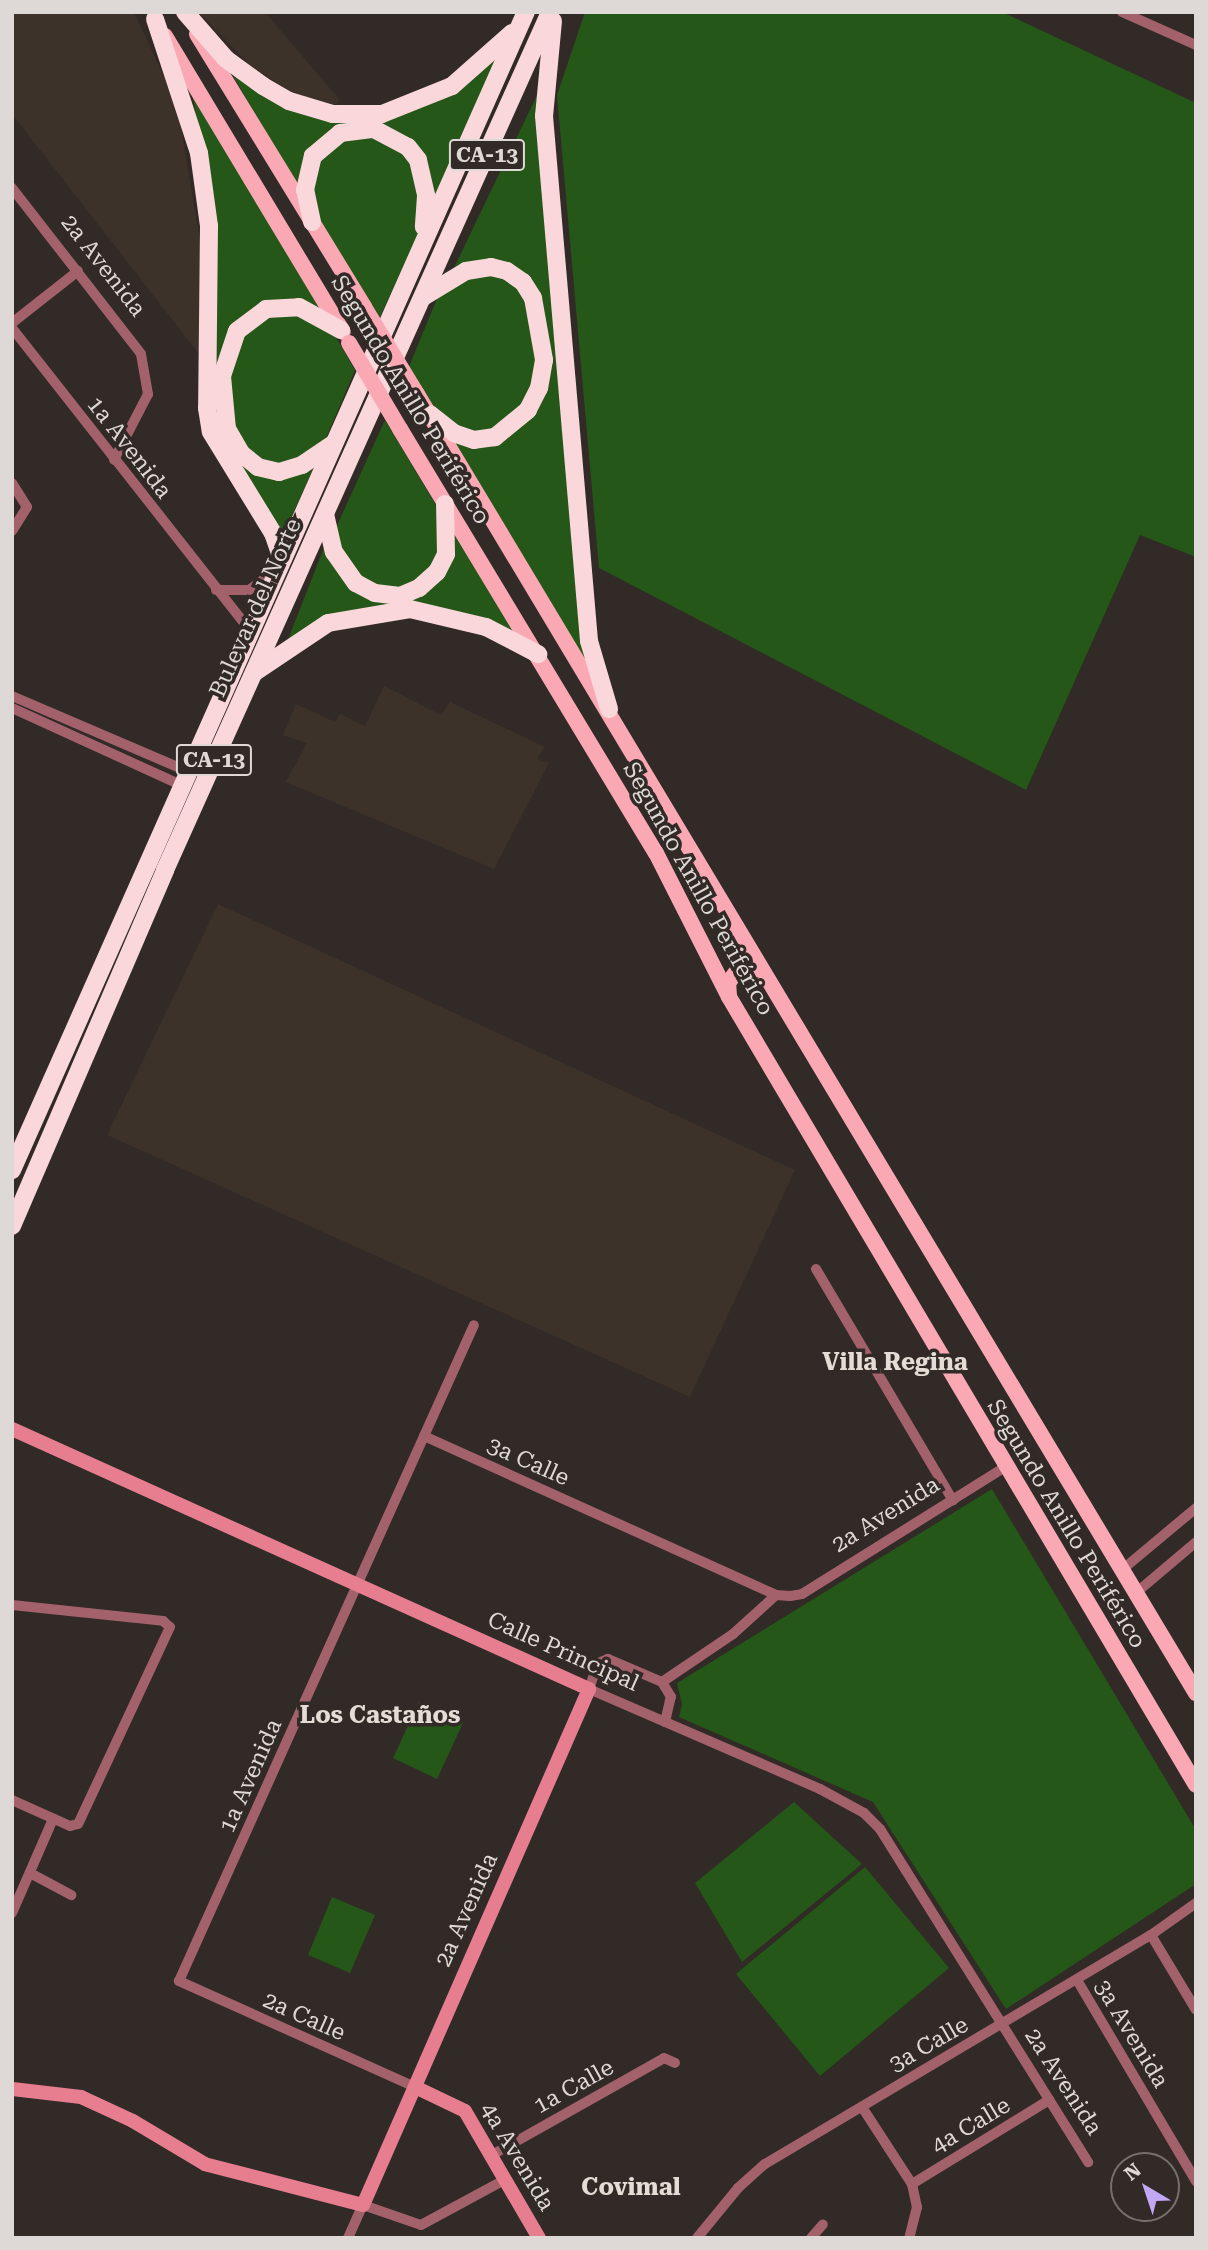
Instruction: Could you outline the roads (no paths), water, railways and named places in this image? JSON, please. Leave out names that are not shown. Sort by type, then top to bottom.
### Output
[{"type":"highway","points":[[184,12],[226,59],[263,86],[289,101],[333,114],[382,114],[452,86],[523,19]]},
{"type":"highway","points":[[552,12],[545,130],[589,642],[609,709]]},
{"type":"highway","name":"Bulevar del Norte","points":[[12,1226],[253,674],[552,12]]},
{"type":"highway","points":[[155,15],[199,153],[206,202],[211,255],[207,408],[211,432],[273,533],[279,564]]},
{"type":"highway","name":"Bulevar del Norte","points":[[12,1170],[523,19]]},
{"type":"highway","points":[[312,222],[305,190],[313,156],[340,133],[374,129],[408,147],[418,160],[426,196],[423,241]]},
{"type":"highway","points":[[423,297],[466,271],[491,267],[507,271],[523,282],[533,298],[544,360],[539,388],[528,410],[495,437],[474,440],[454,433],[430,414]]},
{"type":"highway","points":[[333,444],[302,465],[279,472],[258,467],[241,453],[227,429],[222,376],[237,331],[266,309],[299,307],[345,337]]},
{"type":"highway","points":[[325,514],[334,552],[356,583],[375,593],[400,596],[419,588],[437,572],[446,554],[445,504]]},
{"type":"highway","points":[[253,674],[328,623],[410,609],[486,627],[538,654]]},
{"type":"highway","points":[[12,1141],[53,1051],[75,1029]]},
{"type":"highway","points":[[12,1210],[69,1086],[76,1080]]},
{"type":"main road","name":"Segundo Anillo Periférico","points":[[184,12],[609,709],[764,976],[1196,1693]]},
{"type":"main road","name":"Segundo Anillo Periférico","points":[[155,15],[400,429],[656,853],[729,997],[1005,1467],[1196,1785]]},
{"type":"main road","points":[[729,997],[728,983],[737,971],[751,968],[764,976]]},
{"type":"street","points":[[1122,12],[1196,45]]},
{"type":"street","name":"2a Avenida","points":[[12,188],[130,337],[148,377],[148,394],[114,460]]},
{"type":"street","points":[[12,326],[78,271]]},
{"type":"street","name":"1a Avenida","points":[[12,326],[114,460],[250,630]]},
{"type":"street","points":[[12,483],[27,507],[12,531]]},
{"type":"street","points":[[216,590],[249,590],[279,564]]},
{"type":"street","points":[[12,696],[184,778]]},
{"type":"street","points":[[12,708],[184,778]]},
{"type":"street","points":[[816,1269],[953,1500]]},
{"type":"street","name":"1a Avenida","points":[[179,1981],[474,1325]]},
{"type":"street","name":"Calle Principal","points":[[12,1429],[358,1587],[831,1794],[864,1813],[880,1829],[1000,2026]]},
{"type":"street","name":"3a Calle","points":[[424,1436],[776,1595]]},
{"type":"street","name":"2a Avenida","points":[[776,1595],[802,1594],[1005,1467]]},
{"type":"street","points":[[1123,1569],[1196,1508]]},
{"type":"street","points":[[1137,1592],[1196,1542]]},
{"type":"street","points":[[665,1722],[671,1697],[662,1682],[733,1634],[776,1595]]},
{"type":"street","points":[[12,1605],[163,1621],[170,1627],[84,1816],[70,1826],[12,1800]]},
{"type":"street","name":"2a Avenida","points":[[348,2238],[589,1689],[598,1663],[608,1659],[662,1682]]},
{"type":"street","points":[[12,1913],[52,1819]]},
{"type":"street","points":[[30,1873],[71,1895]]},
{"type":"street","name":"3a Calle","points":[[697,2238],[738,2188],[765,2164],[1077,1980],[1151,1935],[1196,1903]]},
{"type":"street","points":[[1151,1935],[1196,2010]]},
{"type":"street","name":"3a Avenida","points":[[1077,1980],[1196,2181]]},
{"type":"street","name":"2a Calle","points":[[179,1981],[415,2087]]},
{"type":"street","name":"2a Avenida","points":[[1000,2026],[1088,2162]]},
{"type":"street","name":"1a Calle","points":[[492,2155],[664,2059],[675,2063]]},
{"type":"street","name":"4a Avenida","points":[[415,2087],[463,2108],[539,2238]]},
{"type":"street","points":[[12,2089],[81,2097],[133,2121],[205,2164],[363,2205],[421,2225],[506,2179]]},
{"type":"street","name":"4a Calle","points":[[912,2184],[1049,2101]]},
{"type":"street","points":[[862,2107],[912,2184],[917,2207],[909,2238]]},
{"type":"street","points":[[811,2238],[823,2224]]},
{"type":"district","name":"Villa Regina","points":[[895,1363]]},
{"type":"district","name":"Los Castaños","points":[[380,1716]]},
{"type":"district","name":"Covimal","points":[[631,2188]]}]
